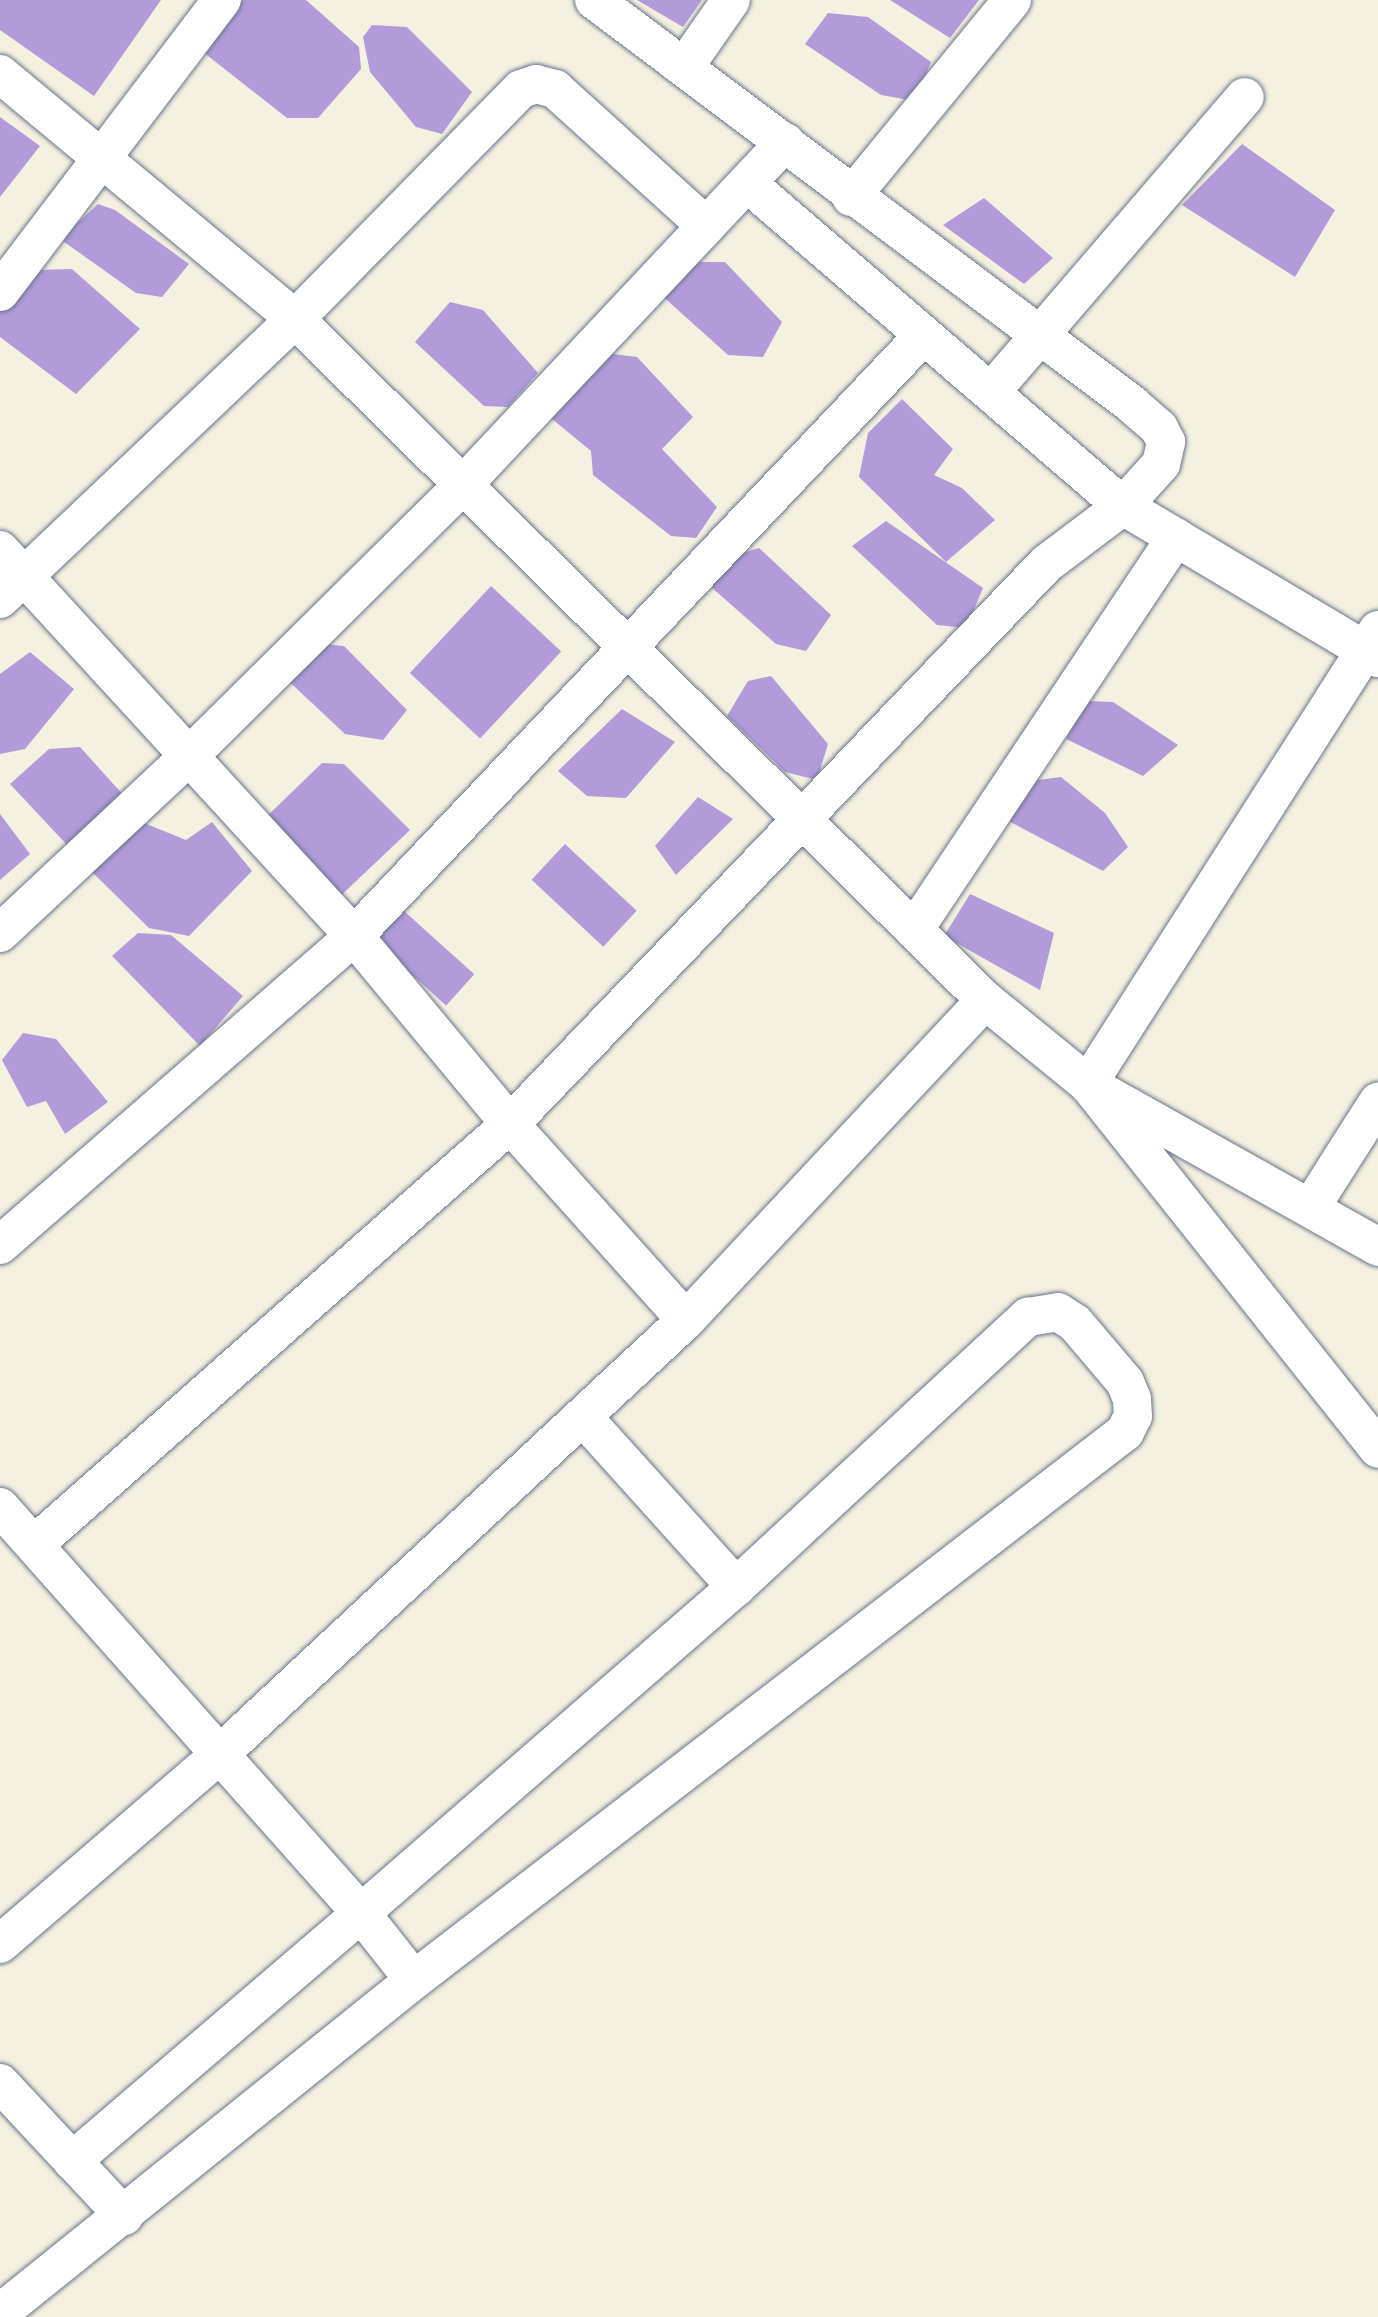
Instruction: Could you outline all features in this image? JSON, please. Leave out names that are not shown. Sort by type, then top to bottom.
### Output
[{"type":"street","points":[[0,292],[101,155],[222,0]]},
{"type":"street","points":[[35,1544],[510,1124],[805,820],[1046,564],[1149,483],[1166,442],[1159,428],[1133,405],[1039,332],[851,197],[785,142],[594,0]]},
{"type":"street","points":[[685,66],[731,0]]},
{"type":"street","points":[[851,197],[1012,0]]},
{"type":"street","points":[[0,74],[295,319],[985,1000],[1088,1084],[1378,1247]]},
{"type":"street","points":[[686,1320],[510,1124],[354,936],[188,757],[9,575],[295,319],[505,104],[536,84],[555,89],[706,226]]},
{"type":"street","points":[[991,392],[1039,332],[1245,97]]},
{"type":"street","points":[[0,933],[188,757],[462,486],[785,142]]},
{"type":"street","points":[[747,183],[1123,506],[1374,646],[1088,1084]]},
{"type":"street","points":[[0,1245],[354,936],[924,335]]},
{"type":"street","points":[[914,930],[1176,537]]},
{"type":"street","points":[[0,1944],[221,1753],[686,1320],[985,1000]]},
{"type":"street","points":[[1088,1084],[1378,1449]]},
{"type":"street","points":[[1311,1207],[1378,1102]]},
{"type":"street","points":[[0,2313],[414,1980],[1125,1432],[1133,1416],[1125,1382],[1075,1323],[1058,1312],[1028,1317],[736,1587],[72,2161]]},
{"type":"street","points":[[583,1417],[736,1587]]},
{"type":"street","points":[[0,1507],[221,1753],[361,1913],[414,1980]]},
{"type":"street","points":[[0,2083],[124,2216]]},
{"type":"building","points":[[0,0],[161,0],[94,96],[0,30]]},
{"type":"building","points":[[243,0],[306,0],[359,47],[361,69],[318,118],[287,118],[203,52]]},
{"type":"building","points":[[637,0],[702,0],[683,27]]},
{"type":"building","points":[[890,0],[979,0],[950,38]]},
{"type":"building","points":[[828,13],[868,17],[931,62],[915,101],[881,95],[805,44]]},
{"type":"building","points":[[372,25],[407,27],[472,92],[442,134],[416,127],[370,72],[363,37]]},
{"type":"building","points":[[0,117],[40,146],[0,197]]},
{"type":"building","points":[[1242,144],[1335,210],[1295,277],[1182,205]]},
{"type":"building","points":[[984,198],[1053,258],[1024,284],[943,225]]},
{"type":"building","points":[[98,204],[115,210],[189,264],[162,297],[136,293],[60,239]]},
{"type":"building","points":[[691,262],[725,262],[782,322],[763,357],[728,355],[659,293]]},
{"type":"building","points":[[72,269],[140,329],[76,394],[0,337],[0,308],[37,270]]},
{"type":"building","points":[[450,302],[483,310],[538,373],[508,407],[484,406],[415,342]]},
{"type":"building","points":[[605,353],[637,357],[693,417],[662,449],[717,507],[696,538],[671,536],[593,475],[591,451],[546,414]]},
{"type":"building","points":[[902,399],[953,449],[934,475],[962,488],[995,520],[946,562],[859,477],[868,433]]},
{"type":"building","points":[[886,521],[983,588],[966,628],[937,625],[852,546]]},
{"type":"building","points":[[759,548],[831,615],[806,651],[776,644],[711,587],[736,555]]},
{"type":"building","points":[[491,586],[561,651],[480,739],[410,673]]},
{"type":"building","points":[[311,643],[344,646],[407,710],[383,740],[345,734],[280,673]]},
{"type":"building","points":[[30,652],[74,689],[25,749],[0,754],[0,674]]},
{"type":"building","points":[[771,676],[828,744],[817,780],[785,772],[727,716],[748,681]]},
{"type":"building","points":[[1087,701],[1113,702],[1178,745],[1143,776],[1066,739]]},
{"type":"building","points":[[622,709],[675,742],[626,798],[587,796],[558,771]]},
{"type":"building","points":[[80,747],[125,797],[69,847],[10,784],[49,749]]},
{"type":"building","points":[[322,763],[344,764],[410,830],[332,904],[262,821]]},
{"type":"building","points":[[1061,777],[1105,813],[1128,847],[1103,871],[1003,818],[1030,781]]},
{"type":"building","points":[[698,797],[733,819],[676,875],[655,846]]},
{"type":"building","points":[[0,814],[30,854],[0,880]]},
{"type":"building","points":[[139,821],[186,840],[212,822],[252,871],[189,936],[149,928],[86,866]]},
{"type":"building","points":[[565,844],[637,911],[603,947],[532,880]]},
{"type":"building","points":[[970,894],[1054,933],[1040,990],[944,936]]},
{"type":"building","points":[[394,902],[474,974],[446,1005],[366,933]]},
{"type":"building","points":[[138,933],[171,935],[243,996],[200,1046],[112,956]]},
{"type":"building","points":[[23,1033],[56,1039],[108,1102],[65,1134],[46,1101],[27,1107],[2,1060]]}]
